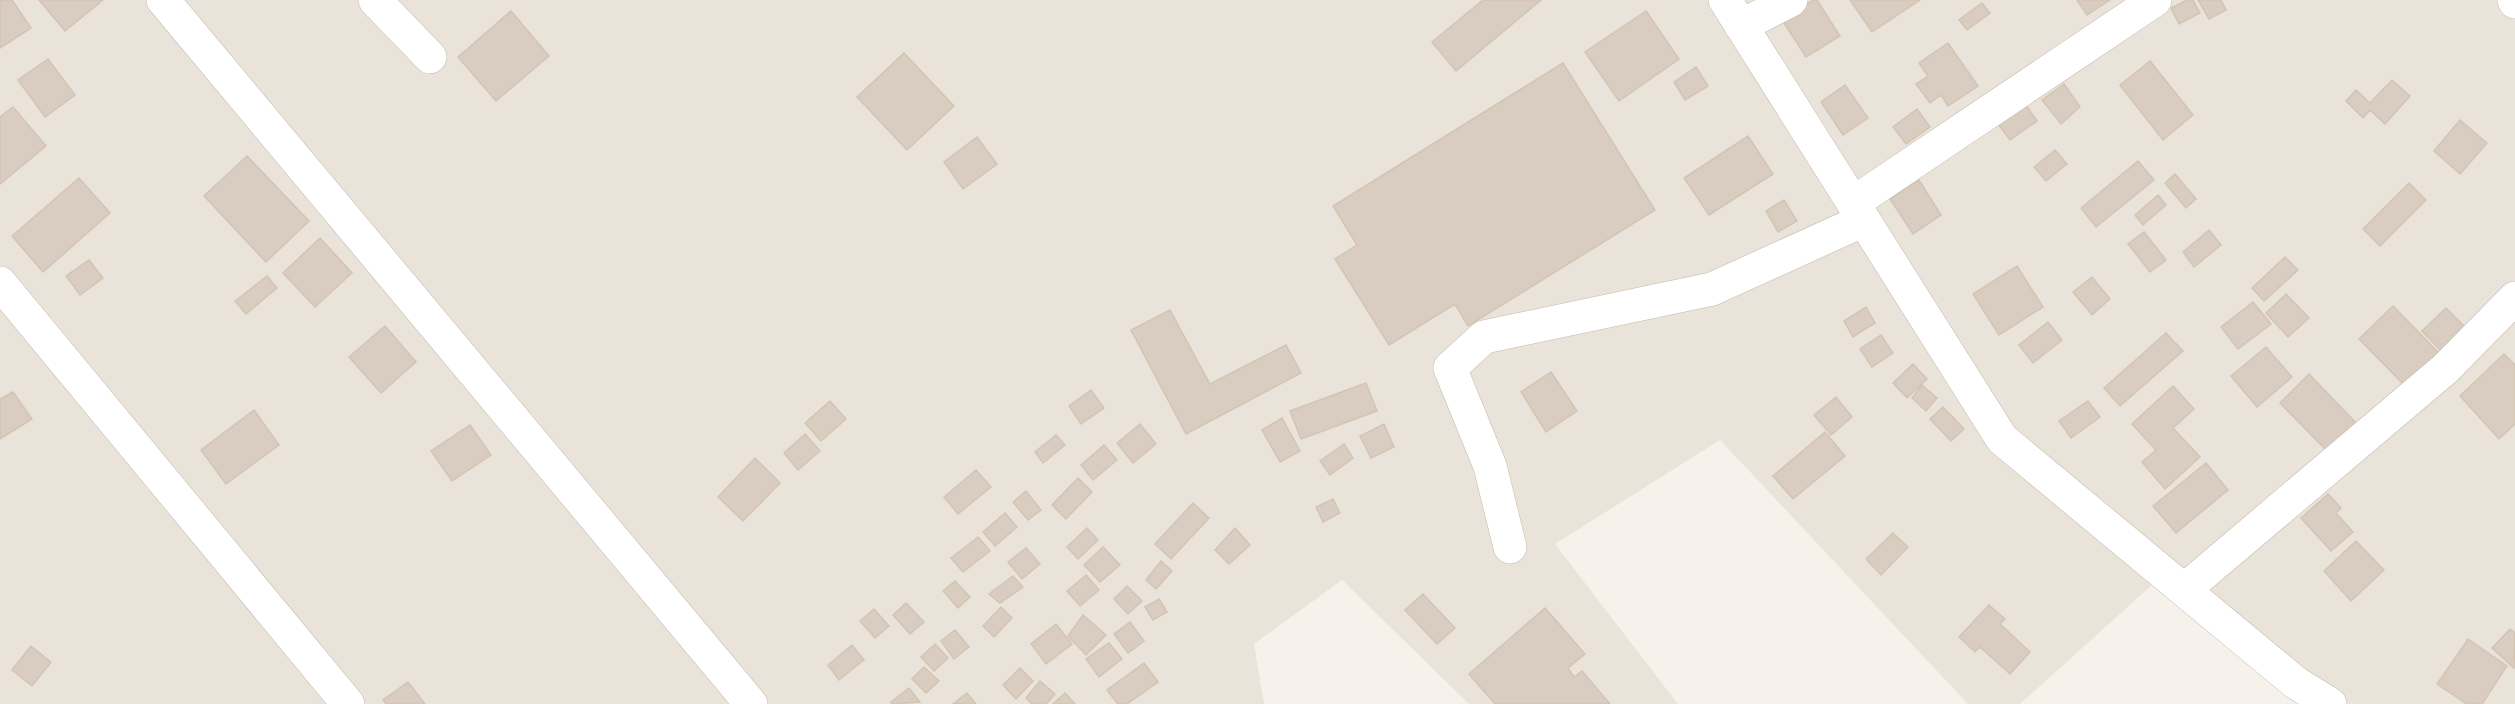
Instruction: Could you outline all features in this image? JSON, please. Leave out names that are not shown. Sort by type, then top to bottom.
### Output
[{"type":"street","points":[[163,0],[751,704]]},
{"type":"street","points":[[375,0],[430,57]]},
{"type":"street","points":[[1791,0],[1733,13],[2002,439],[2296,683],[2330,704]]},
{"type":"street","points":[[1510,547],[1490,466],[1450,368],[1485,337],[1712,289],[1858,212],[2155,0]]},
{"type":"street","points":[[0,283],[348,704]]},
{"type":"street","points":[[2184,590],[2445,369],[2515,298]]},
{"type":"shaded area","points":[[0,0],[2515,0],[2515,704],[2343,704],[2164,574],[2020,704],[1968,704],[1720,440],[1555,544],[1678,704],[1469,704],[1342,580],[1254,644],[1264,704],[0,704]]},
{"type":"building","points":[[12,0],[31,28],[0,48],[0,1]]},
{"type":"building","points":[[39,0],[103,0],[65,31]]},
{"type":"building","points":[[1483,0],[1541,0],[1456,71],[1432,42]]},
{"type":"building","points":[[1813,0],[1817,0],[1840,36],[1806,57],[1782,20]]},
{"type":"building","points":[[1850,0],[1920,0],[1872,32]]},
{"type":"building","points":[[2077,0],[2110,0],[2087,15]]},
{"type":"building","points":[[2187,0],[2193,0],[2200,13],[2179,24],[2171,8]]},
{"type":"building","points":[[2198,0],[2221,0],[2226,10],[2209,19]]},
{"type":"building","points":[[1982,3],[1990,13],[1967,30],[1959,20]]},
{"type":"building","points":[[511,11],[549,56],[496,101],[458,57]]},
{"type":"building","points":[[1646,11],[1679,59],[1619,101],[1585,52]]},
{"type":"building","points":[[1948,43],[1978,86],[1948,106],[1941,95],[1930,103],[1916,84],[1928,76],[1919,63]]},
{"type":"building","points":[[904,53],[954,106],[907,150],[857,97]]},
{"type":"building","points":[[48,59],[75,95],[45,117],[18,80]]},
{"type":"building","points":[[2150,61],[2193,115],[2163,140],[2120,85]]},
{"type":"building","points":[[1563,63],[1655,210],[1468,326],[1455,304],[1389,345],[1335,259],[1357,245],[1333,206]]},
{"type":"building","points":[[1696,67],[1708,86],[1685,100],[1674,82]]},
{"type":"building","points":[[2392,80],[2410,96],[2385,124],[2370,110],[2363,118],[2346,101],[2356,90],[2370,103]]},
{"type":"building","points":[[2064,84],[2080,107],[2061,124],[2042,100]]},
{"type":"building","points":[[1845,85],[1868,118],[1843,135],[1821,102]]},
{"type":"building","points":[[2023,101],[2037,121],[2010,140],[1995,120]]},
{"type":"building","points":[[13,107],[46,146],[0,184],[0,117]]},
{"type":"building","points":[[1917,109],[1930,127],[1906,144],[1893,127]]},
{"type":"building","points":[[2460,120],[2487,143],[2460,174],[2434,151]]},
{"type":"building","points":[[1748,136],[1773,174],[1709,215],[1684,178]]},
{"type":"building","points":[[977,137],[997,164],[963,189],[944,162]]},
{"type":"building","points":[[2055,150],[2067,164],[2046,181],[2034,167]]},
{"type":"building","points":[[247,156],[309,221],[266,262],[204,196]]},
{"type":"building","points":[[2138,161],[2154,180],[2096,227],[2081,208]]},
{"type":"building","points":[[2175,174],[2196,199],[2186,208],[2165,183]]},
{"type":"building","points":[[79,178],[110,213],[43,272],[12,236]]},
{"type":"building","points":[[1919,180],[1941,215],[1913,234],[1890,199]]},
{"type":"building","points":[[2409,183],[2426,200],[2380,246],[2363,229]]},
{"type":"building","points":[[2158,195],[2166,205],[2143,225],[2135,215]]},
{"type":"building","points":[[1784,200],[1797,221],[1778,232],[1766,211]]},
{"type":"building","points":[[2209,230],[2221,245],[2194,267],[2183,252]]},
{"type":"building","points":[[2144,232],[2166,260],[2150,272],[2128,244]]},
{"type":"building","points":[[320,238],[352,273],[315,307],[283,273]]},
{"type":"building","points":[[2285,257],[2298,270],[2264,301],[2252,288]]},
{"type":"building","points":[[89,260],[103,278],[80,295],[66,276]]},
{"type":"building","points":[[2017,266],[2043,307],[1999,335],[1973,294]]},
{"type":"building","points":[[267,276],[277,288],[246,314],[235,301]]},
{"type":"building","points":[[2092,277],[2110,299],[2092,315],[2073,292]]},
{"type":"building","points":[[2286,294],[2309,318],[2288,337],[2266,313]]},
{"type":"building","points":[[2253,302],[2271,324],[2238,349],[2221,327]]},
{"type":"building","points":[[2393,306],[2439,353],[2405,386],[2359,339]]},
{"type":"building","points":[[1866,307],[1875,323],[1853,337],[1844,321]]},
{"type":"building","points":[[2446,308],[2467,329],[2443,353],[2422,331]]},
{"type":"building","points":[[1170,310],[1210,384],[1286,345],[1301,373],[1186,434],[1131,330]]},
{"type":"building","points":[[2048,322],[2062,340],[2033,363],[2019,345]]},
{"type":"building","points":[[385,326],[416,362],[381,393],[349,357]]},
{"type":"building","points":[[2166,333],[2183,351],[2120,406],[2104,388]]},
{"type":"building","points":[[1881,335],[1893,353],[1872,367],[1860,349]]},
{"type":"building","points":[[2266,347],[2292,377],[2257,407],[2231,376]]},
{"type":"building","points":[[2504,354],[2515,365],[2515,424],[2499,439],[2460,396]]},
{"type":"building","points":[[1913,364],[1927,379],[1907,398],[1893,383]]},
{"type":"building","points":[[1551,372],[1577,411],[1546,432],[1521,392]]},
{"type":"building","points":[[2309,374],[2358,425],[2329,453],[2280,403]]},
{"type":"building","points":[[1366,383],[1377,411],[1301,439],[1290,411]]},
{"type":"building","points":[[1922,385],[1937,398],[1926,411],[1912,398]]},
{"type":"building","points":[[2173,386],[2194,409],[2173,428],[2200,457],[2165,489],[2142,462],[2156,450],[2132,424]]},
{"type":"building","points":[[1091,390],[1104,408],[1081,424],[1069,406]]},
{"type":"building","points":[[13,392],[32,419],[0,439],[0,399]]},
{"type":"building","points":[[1836,397],[1852,417],[1831,435],[1814,415]]},
{"type":"building","points":[[830,401],[846,419],[821,441],[805,423]]},
{"type":"building","points":[[2088,401],[2100,417],[2071,438],[2059,421]]},
{"type":"building","points":[[1943,407],[1964,429],[1951,441],[1930,419]]},
{"type":"building","points":[[254,410],[279,445],[226,484],[201,450]]},
{"type":"building","points":[[1282,418],[1300,451],[1280,462],[1262,430]]},
{"type":"building","points":[[1140,424],[1156,444],[1133,463],[1117,443]]},
{"type":"building","points":[[1384,424],[1394,447],[1371,458],[1360,436]]},
{"type":"building","points":[[470,425],[491,455],[452,481],[431,451]]},
{"type":"building","points":[[1825,432],[1845,456],[1793,499],[1773,476]]},
{"type":"building","points":[[805,434],[820,451],[798,470],[784,453]]},
{"type":"building","points":[[1056,435],[1065,445],[1043,463],[1035,452]]},
{"type":"building","points":[[1344,444],[1353,458],[1330,475],[1320,461]]},
{"type":"building","points":[[1104,445],[1117,460],[1093,480],[1081,465]]},
{"type":"building","points":[[755,458],[780,483],[743,521],[718,497]]},
{"type":"building","points":[[2206,463],[2228,490],[2176,533],[2153,506]]},
{"type":"building","points":[[976,470],[991,487],[958,514],[944,497]]},
{"type":"building","points":[[1078,478],[1092,492],[1066,519],[1052,505]]},
{"type":"building","points":[[1026,491],[1041,510],[1028,520],[1013,502]]},
{"type":"building","points":[[2328,494],[2341,508],[2336,513],[2353,532],[2331,551],[2301,518]]},
{"type":"building","points":[[1333,499],[1340,513],[1323,522],[1316,507]]},
{"type":"building","points":[[1193,503],[1209,518],[1171,559],[1155,544]]},
{"type":"building","points":[[1005,513],[1017,527],[995,546],[983,532]]},
{"type":"building","points":[[1087,528],[1098,540],[1078,559],[1067,547]]},
{"type":"building","points":[[1235,528],[1250,545],[1229,564],[1215,550]]},
{"type":"building","points":[[1893,533],[1908,547],[1881,575],[1866,559]]},
{"type":"building","points":[[978,537],[990,551],[963,572],[951,558]]},
{"type":"building","points":[[2356,541],[2384,570],[2351,601],[2324,571]]},
{"type":"building","points":[[1103,547],[1120,565],[1100,582],[1084,565]]},
{"type":"building","points":[[1026,548],[1040,564],[1022,579],[1008,562]]},
{"type":"building","points":[[1161,561],[1172,571],[1156,589],[1146,580]]},
{"type":"building","points":[[1086,575],[1099,590],[1080,606],[1067,591]]},
{"type":"building","points":[[1013,576],[1023,587],[1000,603],[989,594]]},
{"type":"building","points":[[955,581],[970,597],[958,608],[943,591]]},
{"type":"building","points":[[1127,586],[1142,601],[1128,614],[1114,599]]},
{"type":"building","points":[[1423,594],[1455,628],[1437,644],[1405,610]]},
{"type":"building","points":[[1159,599],[1167,612],[1153,620],[1145,607]]},
{"type":"building","points":[[906,603],[924,622],[910,634],[893,615]]},
{"type":"building","points":[[1989,605],[2005,619],[2000,624],[2030,652],[2010,674],[1980,647],[1975,652],[1959,637]]},
{"type":"building","points":[[1001,607],[1012,618],[994,637],[983,626]]},
{"type":"building","points":[[1545,608],[1585,654],[1568,668],[1574,677],[1582,671],[1610,704],[1495,704],[1469,674]]},
{"type":"building","points":[[874,609],[889,626],[875,638],[860,621]]},
{"type":"building","points":[[1083,615],[1106,635],[1086,655],[1068,636]]},
{"type":"building","points":[[1130,622],[1144,641],[1128,653],[1114,634]]},
{"type":"building","points":[[1056,624],[1072,644],[1046,664],[1031,644]]},
{"type":"building","points":[[2510,629],[2515,633],[2514,668],[2492,648]]},
{"type":"building","points":[[955,630],[969,647],[954,659],[941,641]]},
{"type":"building","points":[[2468,639],[2507,666],[2482,704],[2467,704],[2437,684]]},
{"type":"building","points":[[1109,643],[1122,659],[1099,677],[1086,659]]},
{"type":"building","points":[[935,644],[948,658],[934,671],[921,657]]},
{"type":"building","points":[[852,645],[864,660],[839,680],[828,665]]},
{"type":"building","points":[[31,646],[51,662],[32,686],[12,670]]},
{"type":"building","points":[[1144,663],[1158,682],[1127,704],[1118,704],[1107,690]]},
{"type":"building","points":[[924,667],[939,681],[926,693],[912,679]]},
{"type":"building","points":[[1020,668],[1033,681],[1016,699],[1003,685]]},
{"type":"building","points":[[1040,681],[1055,694],[1046,704],[1032,704],[1026,698]]},
{"type":"building","points":[[408,682],[425,704],[386,704],[383,700]]},
{"type":"building","points":[[909,688],[920,702],[892,704],[891,702]]},
{"type":"building","points":[[967,693],[976,704],[953,704]]},
{"type":"building","points":[[1065,693],[1075,704],[1053,704]]}]
